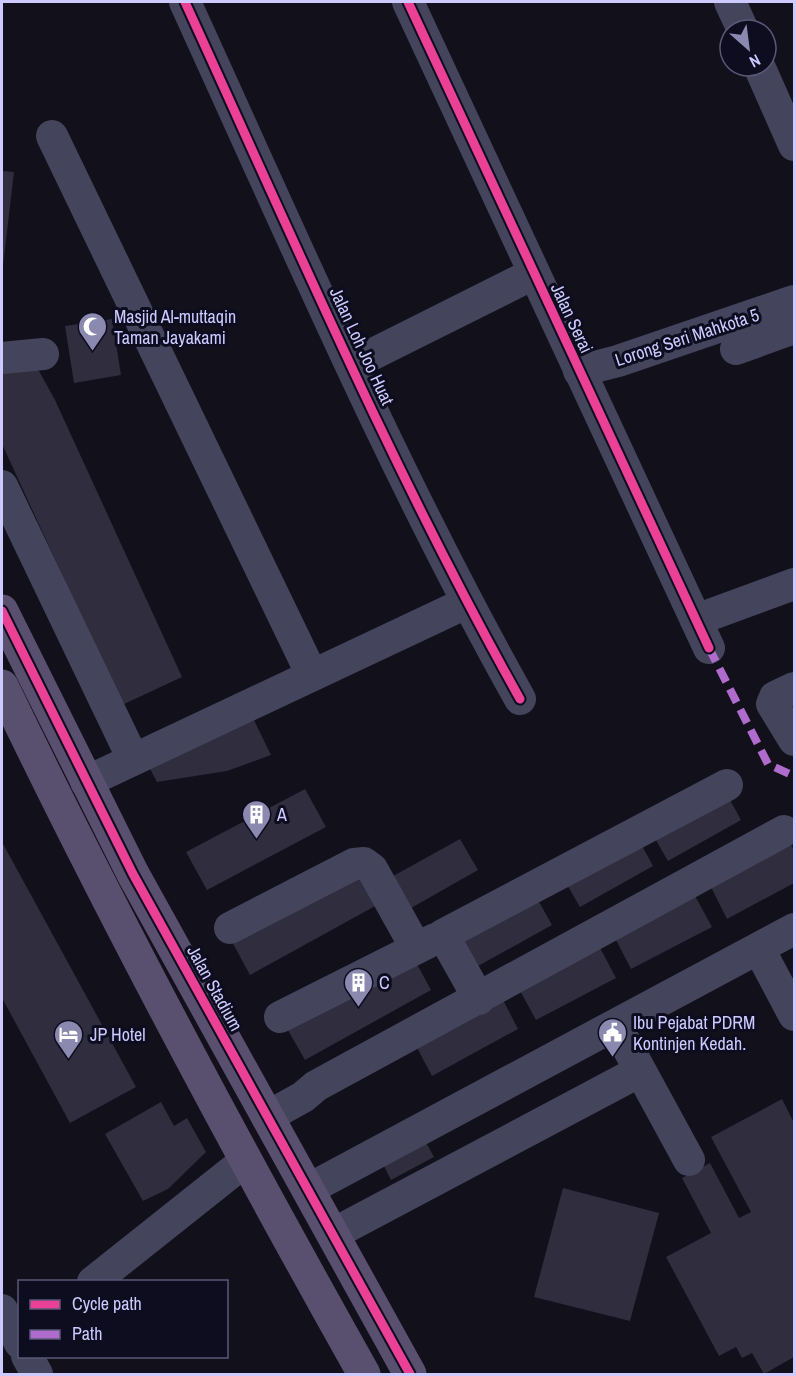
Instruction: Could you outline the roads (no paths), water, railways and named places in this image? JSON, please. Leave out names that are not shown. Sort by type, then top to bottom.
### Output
[{"type":"main road","name":"Jalan Stadium","points":[[2,611],[133,874],[410,1374]]},
{"type":"main road","points":[[2,686],[63,814],[244,1162],[363,1374]]},
{"type":"street","name":"Jalan Loh Joo Huat","points":[[185,2],[351,365],[466,603],[520,699]]},
{"type":"street","name":"Jalan Serai","points":[[408,2],[702,634],[795,584]]},
{"type":"street","points":[[730,2],[737,18]]},
{"type":"street","points":[[764,78],[795,146]]},
{"type":"street","points":[[52,136],[312,675]]},
{"type":"street","points":[[351,365],[533,274]]},
{"type":"street","name":"Lorong Seri Mahkota 5","points":[[579,370],[618,361],[795,301]]},
{"type":"street","points":[[736,349],[795,328]]},
{"type":"street","points":[[2,358],[43,354]]},
{"type":"street","points":[[2,486],[133,759]]},
{"type":"street","points":[[86,782],[466,603]]},
{"type":"street","points":[[784,694],[774,708],[795,740]]},
{"type":"street","points":[[280,1017],[727,785]]},
{"type":"street","points":[[267,1117],[303,1097],[316,1086],[784,831]]},
{"type":"street","points":[[230,928],[354,864],[364,863],[372,869],[479,999]]},
{"type":"street","points":[[309,1189],[795,929]]},
{"type":"street","points":[[759,949],[793,1008]]},
{"type":"street","points":[[616,1026],[689,1160]]},
{"type":"street","points":[[561,1054],[584,1099]]},
{"type":"street","points":[[333,1234],[640,1071]]},
{"type":"street","points":[[94,1280],[244,1162]]},
{"type":"street","points":[[2,1310],[18,1339]]},
{"type":"street","points":[[28,1358],[37,1374]]},
{"type":"place","name":"Masjid Al-muttaqin Taman Jayakami","points":[[93,352]]},
{"type":"place","name":"A","points":[[256,840]]},
{"type":"place","name":"C","points":[[358,1008]]},
{"type":"place","name":"Ibu Pejabat PDRM Kontinjen Kedah.","points":[[612,1058]]},
{"type":"place","name":"JP Hotel","points":[[69,1060]]}]
